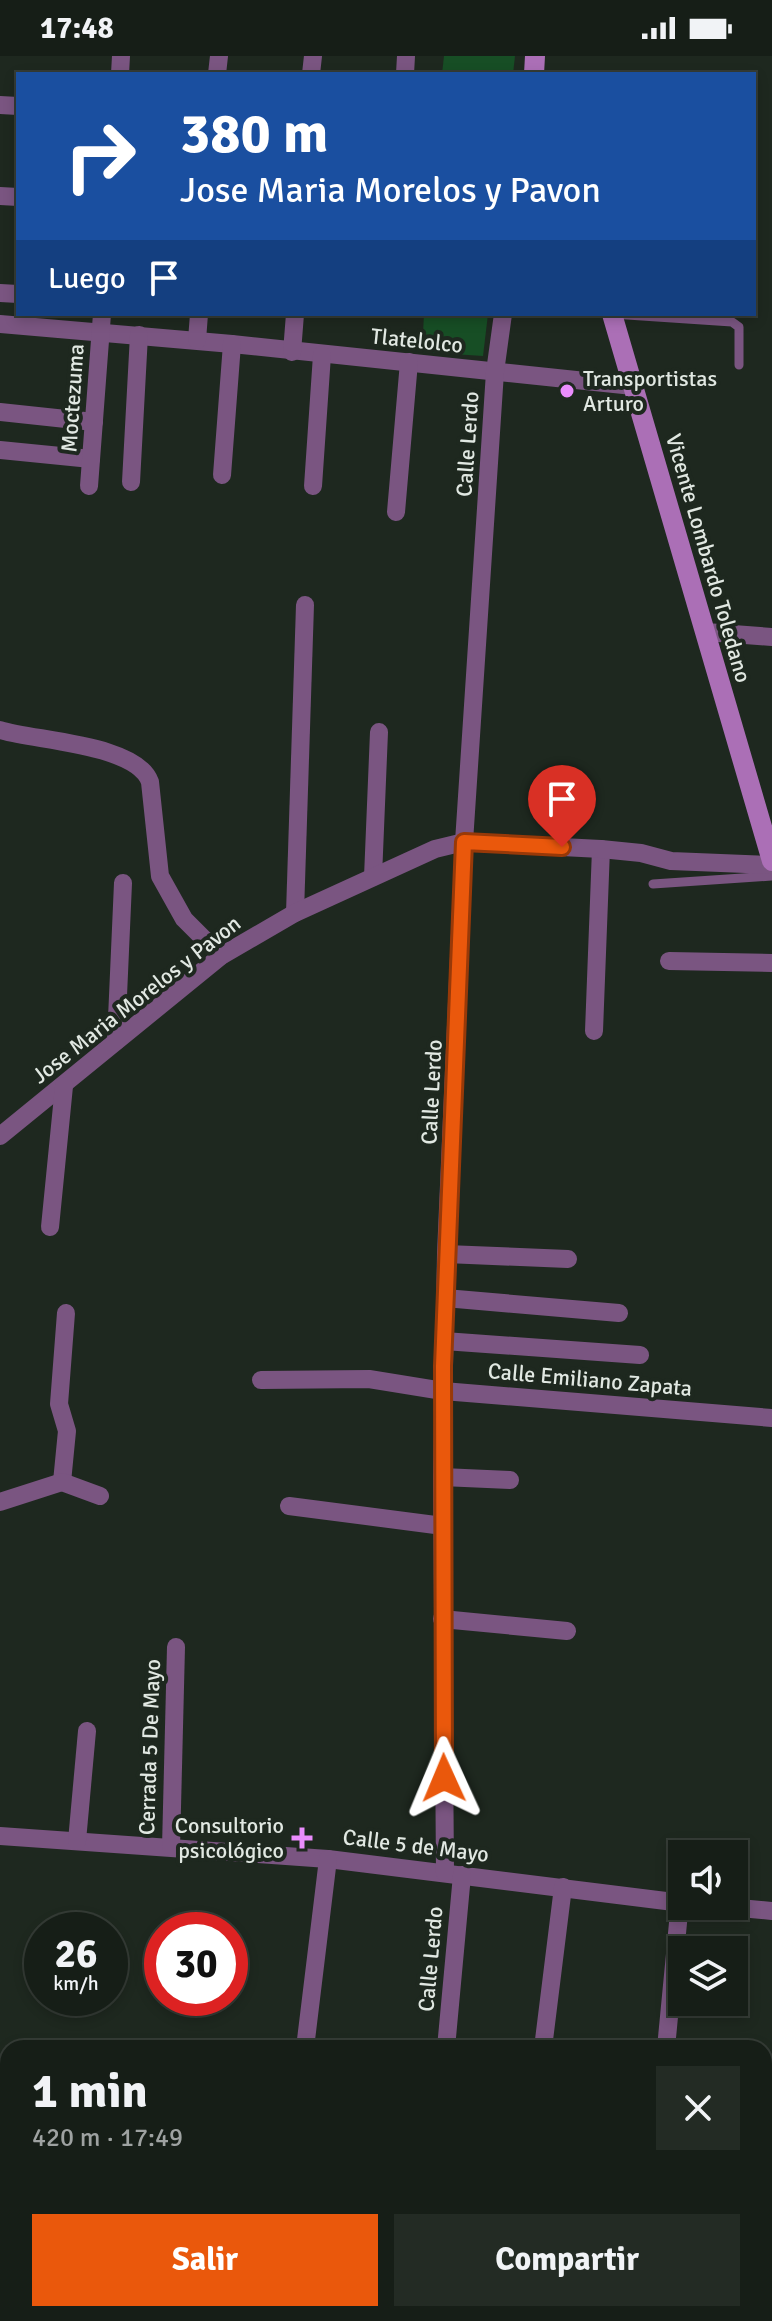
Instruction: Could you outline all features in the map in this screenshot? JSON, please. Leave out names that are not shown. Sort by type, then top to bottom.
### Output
[{"type":"main road","name":"Vicente Lombardo Toledano","points":[[613,316],[772,863]]},
{"type":"street","points":[[197,340],[199,316]]},
{"type":"street","points":[[292,352],[295,316]]},
{"type":"street","name":"Calle Lerdo","points":[[446,2040],[453,1874],[442,1619],[446,1254],[464,842],[495,372],[503,316]]},
{"type":"street","name":"Tlatelolco","points":[[0,324],[101,323],[139,335],[633,386]]},
{"type":"street","name":"Moctezuma","points":[[89,486],[101,323]]},
{"type":"street","points":[[131,482],[139,335]]},
{"type":"street","points":[[222,475],[232,344]]},
{"type":"street","points":[[313,486],[322,355]]},
{"type":"street","points":[[396,512],[409,362]]},
{"type":"street","points":[[0,412],[94,422]]},
{"type":"street","points":[[0,450],[91,459]]},
{"type":"street","points":[[295,913],[305,605]]},
{"type":"street","points":[[706,632],[772,637]]},
{"type":"street","points":[[0,730],[107,752],[142,769],[150,782],[160,876],[184,919],[221,956]]},
{"type":"street","points":[[373,877],[379,732]]},
{"type":"street","name":"Jose Maria Morelos y Pavon","points":[[0,1136],[221,956],[295,913],[435,849],[464,842],[601,849],[641,853],[671,861],[772,863]]},
{"type":"street","points":[[594,1031],[601,849]]},
{"type":"street","points":[[116,1041],[123,883]]},
{"type":"street","points":[[669,961],[772,963]]},
{"type":"street","points":[[50,1227],[64,1086]]},
{"type":"street","points":[[446,1254],[568,1259]]},
{"type":"street","points":[[445,1298],[619,1313]]},
{"type":"street","points":[[62,1482],[67,1431],[59,1404],[66,1313]]},
{"type":"street","points":[[444,1341],[640,1355]]},
{"type":"street","name":"Calle Emiliano Zapata","points":[[261,1380],[369,1379],[443,1391],[772,1418]]},
{"type":"street","points":[[442,1477],[510,1480]]},
{"type":"street","points":[[0,1502],[62,1482],[100,1496]]},
{"type":"street","points":[[289,1506],[443,1526]]},
{"type":"street","points":[[442,1619],[567,1631]]},
{"type":"street","name":"Cerrada 5 De Mayo","points":[[171,1847],[176,1647]]},
{"type":"street","points":[[77,1841],[87,1731]]},
{"type":"street","name":"Calle 5 de Mayo","points":[[0,1836],[328,1859],[668,1900]]},
{"type":"street","points":[[306,2040],[328,1859]]},
{"type":"street","points":[[544,2040],[563,1887]]},
{"type":"street","points":[[748,1909],[772,1911]]},
{"type":"street","points":[[667,2040],[679,1920]]},
{"type":"lane","points":[[650,316],[732,322],[739,327],[741,336],[739,365]]},
{"type":"lane","points":[[653,884],[772,876]]},
{"type":"green space","points":[[444,56],[515,56],[513,72],[442,72]]},
{"type":"green space","points":[[424,316],[488,316],[483,356],[422,352]]},
{"type":"place","name":"Transportistas Arturo","points":[[567,391]]},
{"type":"place","name":"Consultorio psicológico","points":[[302,1838]]},
{"type":"route","points":[[444,1778],[443,1366],[464,842],[562,847]]}]
